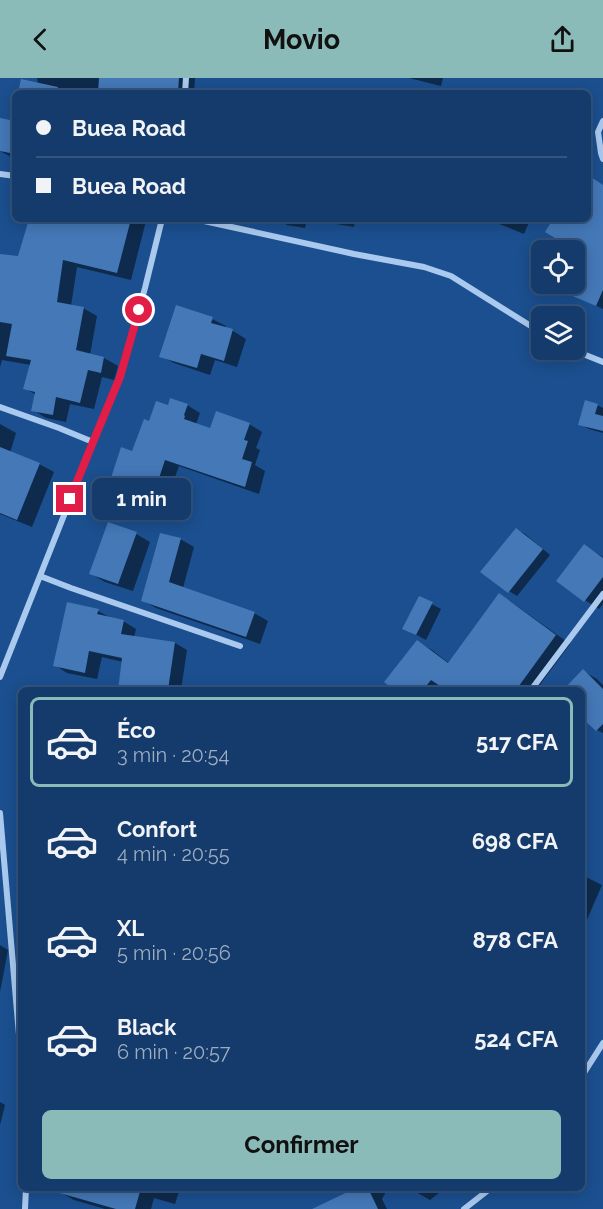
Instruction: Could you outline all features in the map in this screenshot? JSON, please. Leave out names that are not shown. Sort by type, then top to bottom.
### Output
[{"type":"street","points":[[603,122],[598,132],[600,153],[603,159]]},
{"type":"street","points":[[0,677],[120,377],[146,288],[161,222]]},
{"type":"street","points":[[209,222],[424,267],[450,276],[531,326]]},
{"type":"street","points":[[585,355],[603,362]]},
{"type":"street","points":[[0,407],[93,442]]},
{"type":"street","points":[[40,576],[240,646]]},
{"type":"street","points":[[533,687],[603,594]]},
{"type":"street","points":[[0,813],[18,1023]]},
{"type":"street","points":[[585,1071],[603,1043]]},
{"type":"street","points":[[25,1209],[26,1191]]},
{"type":"street","points":[[464,1209],[487,1191]]},
{"type":"building","points":[[99,78],[179,78],[178,90],[98,90]]},
{"type":"building","points":[[21,79],[58,87],[58,90],[19,90]]},
{"type":"building","points":[[0,118],[12,120],[12,153],[0,151]]},
{"type":"building","points":[[591,177],[603,185],[603,290],[596,306],[568,294],[585,294],[585,240],[558,240],[545,232],[551,222],[591,222]]},
{"type":"building","points":[[28,222],[130,222],[117,273],[63,260],[57,302],[84,307],[76,350],[104,357],[101,373],[88,370],[80,403],[56,397],[53,415],[31,411],[35,392],[23,389],[31,360],[6,356],[12,324],[0,322],[0,254],[18,256]]},
{"type":"building","points":[[176,305],[213,317],[211,323],[233,329],[224,361],[201,354],[197,368],[159,357]]},
{"type":"building","points":[[170,398],[188,404],[184,419],[210,428],[216,411],[250,423],[244,440],[248,441],[242,459],[252,462],[245,487],[165,460],[156,487],[153,486],[149,498],[109,484],[121,447],[132,451],[144,419],[149,421],[156,401],[168,405]]},
{"type":"building","points":[[585,400],[598,404],[595,414],[603,416],[603,431],[578,425]]},
{"type":"building","points":[[0,447],[40,463],[17,520],[0,513]]},
{"type":"building","points":[[108,522],[137,532],[118,584],[89,574]]},
{"type":"building","points":[[516,528],[543,549],[508,593],[480,572]]},
{"type":"building","points":[[160,533],[181,538],[169,582],[255,612],[246,637],[141,601]]},
{"type":"building","points":[[584,544],[603,558],[603,577],[584,602],[556,581]]},
{"type":"building","points":[[499,593],[556,635],[518,687],[442,687],[431,680],[425,687],[390,687],[384,682],[417,640],[448,663]]},
{"type":"building","points":[[419,596],[433,602],[416,635],[402,629]]},
{"type":"building","points":[[67,602],[99,609],[97,614],[124,620],[121,634],[175,642],[168,687],[118,687],[122,658],[89,651],[85,673],[53,666]]},
{"type":"building","points":[[583,669],[603,689],[603,724],[596,731],[585,721],[585,687],[566,687]]},
{"type":"building","points":[[140,1191],[135,1209],[116,1209],[56,1192]]},
{"type":"building","points":[[350,1191],[369,1191],[378,1209],[312,1209]]},
{"type":"route","points":[[70,499],[120,377],[139,310]]}]
